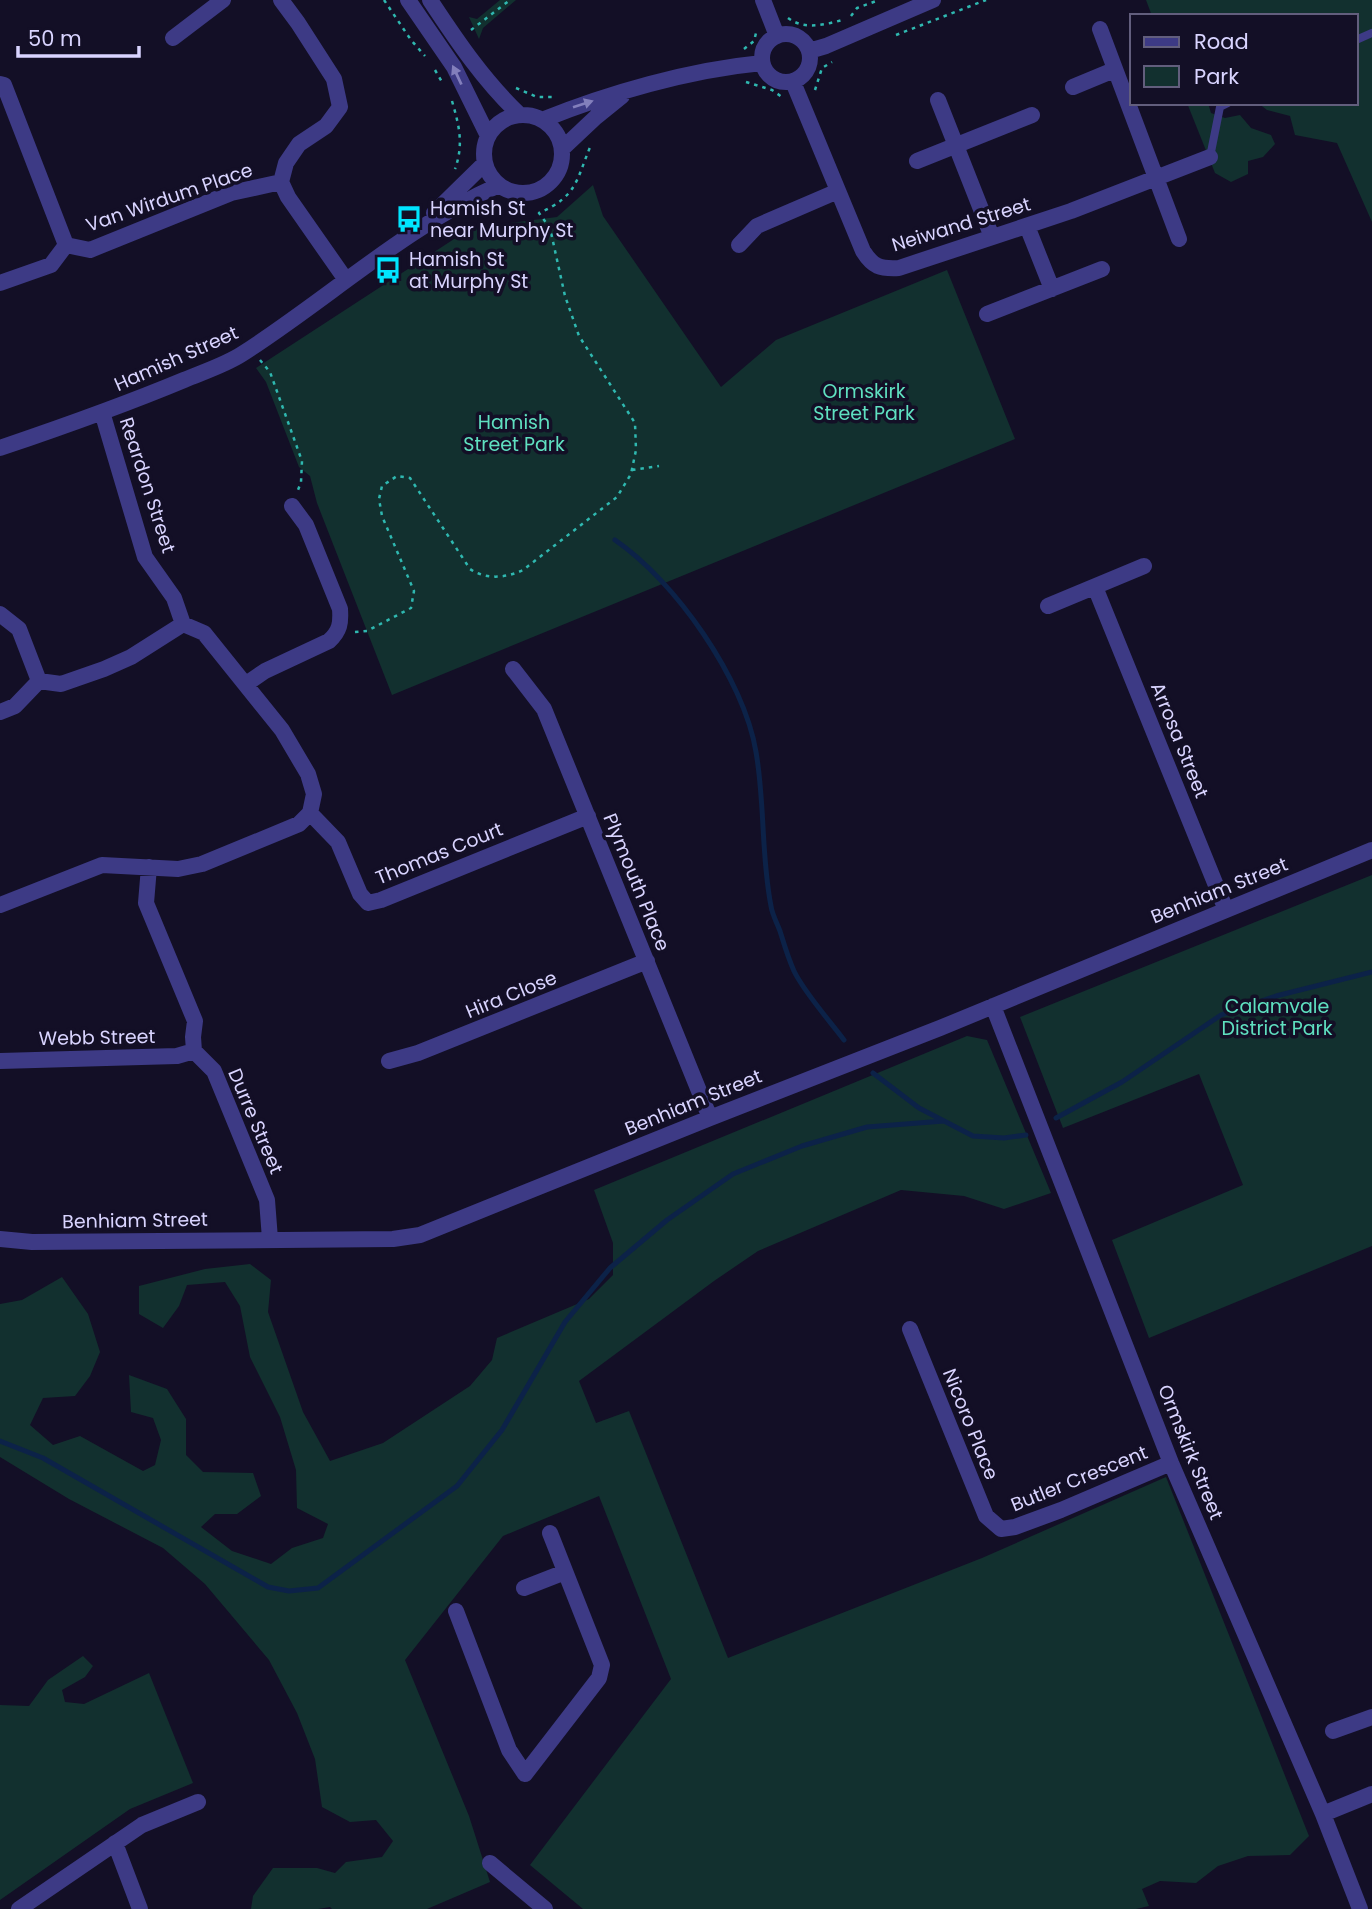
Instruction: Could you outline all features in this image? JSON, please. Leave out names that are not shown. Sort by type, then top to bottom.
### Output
[{"type":"street","points":[[173,38],[223,0]]},
{"type":"street","points":[[281,0],[334,79],[340,107],[326,126],[299,144],[286,163],[282,182],[288,197],[346,280]]},
{"type":"street","points":[[408,0],[454,67],[488,136]]},
{"type":"street","points":[[430,0],[457,41],[498,94],[520,115]]},
{"type":"street","points":[[763,0],[777,36]]},
{"type":"street","points":[[809,51],[933,0]]},
{"type":"street","points":[[1100,29],[1179,239]]},
{"type":"street","points":[[792,35],[799,38],[809,51],[809,66],[800,78],[793,82],[785,83],[770,77],[762,63],[764,46],[777,36],[792,35]]},
{"type":"street","points":[[542,120],[589,102],[665,80],[762,63]]},
{"type":"street","points":[[1073,88],[1114,70]]},
{"type":"street","name":"Neiwand Street","points":[[793,82],[863,251],[871,263],[881,269],[899,268],[1027,226],[1210,157]]},
{"type":"street","points":[[0,84],[4,85],[66,245]]},
{"type":"street","points":[[562,149],[626,93]]},
{"type":"street","points":[[938,100],[992,237]]},
{"type":"street","points":[[520,115],[542,120],[551,127],[562,149],[561,163],[556,175],[548,185],[536,192],[510,192],[489,175],[484,149],[488,136],[507,118],[520,115]]},
{"type":"street","points":[[917,161],[1032,115]]},
{"type":"street","name":"Hamish Street","points":[[421,227],[485,163]]},
{"type":"street","name":"Van Wirdum Place","points":[[0,283],[51,265],[66,245],[90,250],[232,193],[282,182]]},
{"type":"street","name":"Hamish Street","points":[[0,448],[102,412],[214,367],[250,349],[310,309],[421,227],[499,185]]},
{"type":"street","points":[[739,245],[757,226],[838,191]]},
{"type":"street","points":[[1027,226],[1052,289]]},
{"type":"street","points":[[987,314],[1102,269]]},
{"type":"street","name":"Reardon Street","points":[[102,412],[145,558],[174,598],[183,624]]},
{"type":"street","points":[[246,684],[265,671],[329,641],[338,633],[341,622],[340,609],[306,525],[292,506]]},
{"type":"street","points":[[1048,606],[1144,566]]},
{"type":"street","name":"Arrosa Street","points":[[1095,587],[1226,910]]},
{"type":"street","points":[[0,614],[19,629],[39,681]]},
{"type":"street","points":[[0,905],[102,865],[178,869],[202,864],[299,824],[310,813],[314,794],[308,774],[282,730],[204,634],[183,624],[131,657],[104,669],[61,684],[39,681]]},
{"type":"street","name":"Plymouth Place","points":[[513,669],[544,709],[710,1118]]},
{"type":"street","points":[[0,712],[15,706],[39,681]]},
{"type":"street","name":"Thomas Court","points":[[310,813],[338,842],[360,894],[368,903],[588,816]]},
{"type":"street","name":"Benhiam Street","points":[[0,1239],[32,1242],[393,1239],[419,1235],[993,1006],[1372,850]]},
{"type":"street","points":[[149,867],[146,902],[195,1021],[194,1051]]},
{"type":"street","name":"Hira Close","points":[[389,1061],[418,1054],[647,961]]},
{"type":"street","name":"Ormskirk Street","points":[[993,1006],[1171,1463],[1323,1814],[1360,1909]]},
{"type":"street","name":"Webb Street","points":[[0,1061],[177,1056],[194,1051]]},
{"type":"street","name":"Durre Street","points":[[194,1051],[214,1071],[267,1200],[270,1239]]},
{"type":"street","name":"Nicoro Place","points":[[910,1329],[986,1516],[1001,1529]]},
{"type":"street","name":"Butler Crescent","points":[[1001,1529],[1015,1527],[1061,1510],[1171,1463]]},
{"type":"street","points":[[456,1611],[509,1749],[525,1774],[599,1678],[602,1665],[550,1533]]},
{"type":"street","points":[[524,1588],[565,1572]]},
{"type":"street","points":[[1333,1731],[1370,1722]]},
{"type":"street","points":[[1323,1814],[1372,1794]]},
{"type":"street","points":[[19,1909],[142,1825],[198,1802]]},
{"type":"street","points":[[115,1843],[140,1909]]},
{"type":"street","points":[[490,1863],[545,1909]]},
{"type":"lane","points":[[1210,157],[1220,107],[1224,105]]},
{"type":"path","points":[[384,0],[443,83]]},
{"type":"path","points":[[469,31],[510,0]]},
{"type":"path","points":[[786,16],[793,22],[824,26],[850,18],[857,8],[880,0]]},
{"type":"path","points":[[890,37],[986,0]]},
{"type":"path","points":[[743,50],[754,41],[757,28],[762,26]]},
{"type":"path","points":[[815,90],[822,68],[839,57]]},
{"type":"path","points":[[736,82],[750,82],[772,90],[787,100]]},
{"type":"path","points":[[513,86],[537,97],[562,97]]},
{"type":"path","points":[[450,95],[461,132],[461,155],[454,172]]},
{"type":"path","points":[[338,633],[367,631],[411,608],[414,591],[382,516],[379,499],[382,486],[397,476],[410,478],[470,569],[478,575],[495,577],[512,575],[523,570],[610,504],[625,485],[632,470],[636,450],[635,424],[579,335],[565,296],[550,228],[539,213],[556,206],[573,191],[593,139]]},
{"type":"path","points":[[250,349],[270,372],[302,461],[301,482],[292,506]]},
{"type":"path","points":[[632,470],[659,466]]},
{"type":"green space","points":[[500,0],[516,0],[483,28],[479,39],[469,17],[477,19]]},
{"type":"green space","points":[[1146,0],[1372,0],[1372,222],[1337,143],[1295,135],[1290,116],[1267,110],[1261,105],[1358,105],[1358,14],[1151,14]]},
{"type":"green space","points":[[1188,105],[1209,105],[1211,113],[1225,118],[1240,115],[1251,128],[1271,135],[1275,144],[1263,157],[1248,161],[1248,174],[1231,182],[1215,173]]},
{"type":"green space","name":"Hamish Street Park","points":[[593,185],[603,216],[721,387],[776,340],[947,270],[1015,439],[392,695],[317,503],[310,476],[299,467],[266,382],[256,368],[471,228],[557,217]]},
{"type":"green space","name":"Calamvale District Park","points":[[1372,875],[1372,1246],[1149,1338],[1112,1240],[1243,1185],[1199,1074],[1063,1128],[1020,1017]]},
{"type":"green space","points":[[967,1036],[987,1040],[1051,1193],[1004,1209],[964,1196],[901,1190],[758,1251],[579,1381],[596,1423],[629,1411],[728,1658],[982,1558],[1166,1477],[1309,1836],[1290,1855],[1248,1856],[1218,1866],[1196,1883],[1160,1881],[1142,1889],[1149,1906],[1136,1909],[583,1909],[530,1865],[671,1679],[599,1496],[503,1536],[405,1660],[469,1816],[490,1882],[427,1909],[251,1909],[253,1896],[273,1868],[317,1868],[335,1873],[346,1862],[382,1857],[393,1841],[376,1820],[350,1822],[322,1807],[315,1759],[297,1713],[269,1660],[205,1584],[163,1548],[69,1499],[0,1457],[0,1304],[22,1300],[62,1277],[88,1314],[100,1352],[90,1376],[75,1396],[43,1398],[30,1425],[53,1445],[80,1436],[143,1471],[155,1465],[161,1440],[153,1418],[131,1412],[129,1375],[167,1389],[186,1419],[186,1455],[203,1472],[253,1473],[261,1496],[237,1514],[215,1514],[201,1527],[232,1551],[271,1564],[292,1548],[323,1538],[328,1524],[297,1508],[296,1470],[280,1417],[250,1357],[240,1306],[225,1282],[187,1285],[179,1306],[163,1328],[139,1314],[139,1286],[205,1269],[250,1264],[271,1280],[268,1312],[303,1412],[330,1461],[383,1443],[470,1386],[492,1360],[497,1338],[589,1299],[613,1275],[613,1243],[594,1190]]},
{"type":"green space","points":[[83,1656],[93,1666],[85,1677],[62,1690],[65,1702],[84,1704],[149,1673],[193,1783],[130,1809],[0,1900],[0,1705],[29,1706],[48,1680]]},
{"type":"waterway","points":[[615,540],[661,580],[683,606],[704,634],[737,694],[756,752],[772,912],[798,979],[844,1040]]},
{"type":"waterway","points":[[1056,1118],[1122,1082],[1221,1015],[1276,996],[1372,972]]},
{"type":"waterway","points":[[873,1073],[919,1108],[973,1136],[1004,1138],[1026,1135]]},
{"type":"waterway","points":[[0,1441],[43,1458],[268,1587],[289,1591],[318,1588],[457,1486],[502,1430],[565,1322],[610,1268],[667,1220],[733,1174],[802,1146],[867,1127],[944,1121]]},
{"type":"place","name":"Hamish St near Murphy St","points":[[409,219]]},
{"type":"place","name":"Hamish St at Murphy St","points":[[388,270]]},
{"type":"park label","name":"Ormskirk Street Park","points":[[864,402]]}]
